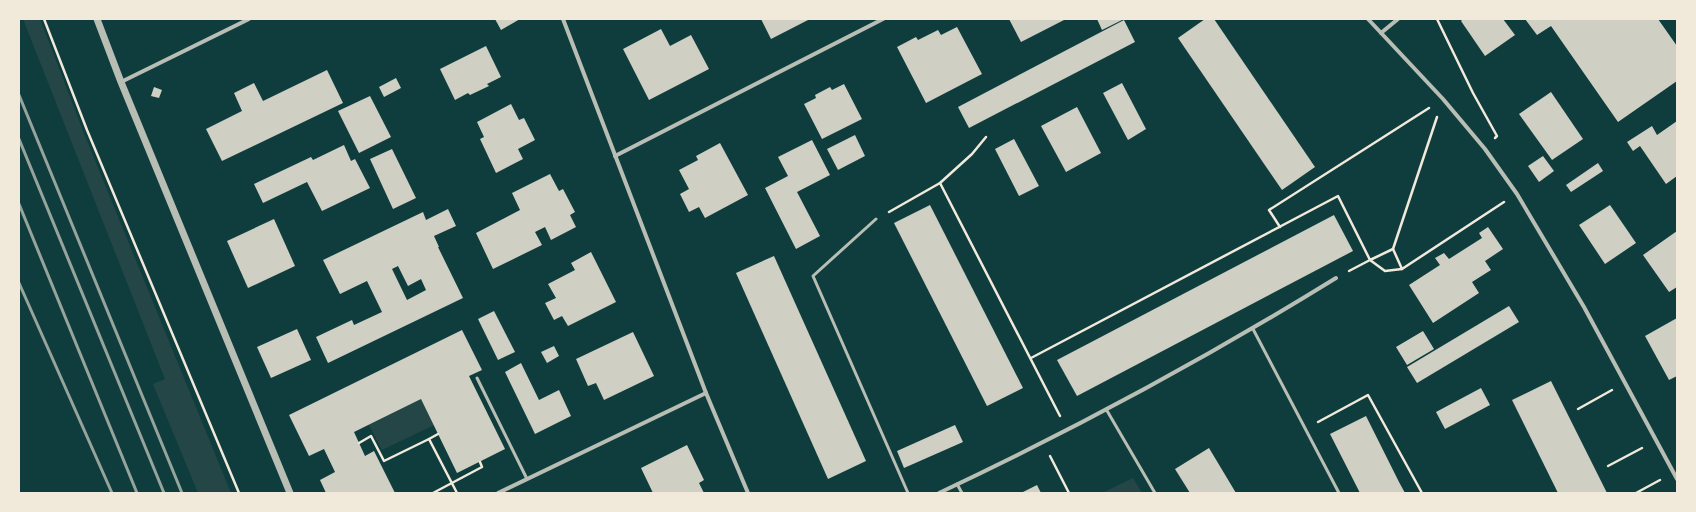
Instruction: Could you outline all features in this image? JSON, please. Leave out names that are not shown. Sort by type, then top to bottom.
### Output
[{"type":"street","points":[[97,19],[121,82],[290,493]]},
{"type":"street","points":[[121,82],[249,19]]},
{"type":"street","points":[[563,19],[706,393],[748,493]]},
{"type":"street","points":[[615,156],[883,19]]},
{"type":"street","points":[[1368,19],[1443,99],[1485,149],[1517,194],[1584,307],[1677,478]]},
{"type":"street","points":[[1381,33],[1398,19]]},
{"type":"street","points":[[939,493],[991,469],[1106,409],[1253,329],[1336,278]]},
{"type":"street","points":[[498,493],[706,393]]},
{"type":"lane","points":[[876,219],[813,276],[908,493]]},
{"type":"lane","points":[[1253,329],[1339,493]]},
{"type":"lane","points":[[476,378],[527,479]]},
{"type":"lane","points":[[1106,409],[1155,493]]},
{"type":"lane","points":[[958,484],[962,493]]},
{"type":"path","points":[[44,19],[87,130],[239,493]]},
{"type":"path","points":[[1436,19],[1473,93],[1497,136],[1485,149]]},
{"type":"path","points":[[1280,227],[1269,210],[1443,99]]},
{"type":"path","points":[[1402,269],[1393,249],[1443,99]]},
{"type":"path","points":[[876,219],[940,183],[972,154],[986,137]]},
{"type":"path","points":[[940,183],[1067,429]]},
{"type":"path","points":[[1031,358],[1338,196],[1370,260],[1384,271],[1402,269],[1517,194]]},
{"type":"path","points":[[1336,278],[1393,249]]},
{"type":"path","points":[[1578,409],[1625,383]]},
{"type":"path","points":[[1306,429],[1368,395],[1422,493]]},
{"type":"path","points":[[359,443],[371,436],[384,461],[438,434]]},
{"type":"path","points":[[429,439],[457,493]]},
{"type":"path","points":[[1043,441],[1069,493]]},
{"type":"path","points":[[1608,466],[1656,441]]},
{"type":"path","points":[[433,493],[482,467],[480,462]]},
{"type":"path","points":[[1636,493],[1674,473]]},
{"type":"shaded area","points":[[23,19],[40,19],[83,131],[231,493],[198,493],[153,384],[165,379]]},
{"type":"shaded area","points":[[421,399],[434,425],[382,450],[369,425]]},
{"type":"shaded area","points":[[1133,478],[1142,493],[1102,493]]},
{"type":"building","points":[[495,19],[520,19],[501,30]]},
{"type":"building","points":[[761,19],[810,19],[771,39]]},
{"type":"building","points":[[1009,19],[1066,19],[1021,42]]},
{"type":"building","points":[[1097,19],[1124,19],[1102,30]]},
{"type":"building","points":[[1205,19],[1214,19],[1315,167],[1282,190],[1178,38]]},
{"type":"building","points":[[1463,19],[1503,19],[1515,35],[1485,56],[1461,21]]},
{"type":"building","points":[[1525,19],[1658,19],[1677,46],[1677,81],[1618,122],[1551,26],[1537,35]]},
{"type":"building","points":[[1124,20],[1135,42],[969,128],[958,107]]},
{"type":"building","points":[[957,27],[982,74],[926,103],[897,47],[916,37],[918,40],[938,30],[941,35]]},
{"type":"building","points":[[661,29],[670,46],[691,35],[709,69],[649,100],[623,49]]},
{"type":"building","points":[[486,46],[501,77],[487,84],[489,86],[470,95],[468,93],[455,100],[440,69]]},
{"type":"building","points":[[327,70],[343,103],[222,161],[206,129],[242,111],[234,93],[254,83],[263,101]]},
{"type":"building","points":[[396,78],[401,88],[384,97],[379,87]]},
{"type":"building","points":[[1122,83],[1146,129],[1128,140],[1103,93]]},
{"type":"building","points":[[844,84],[862,119],[822,139],[804,104],[816,98],[815,95],[830,87],[832,90]]},
{"type":"building","points":[[154,87],[162,90],[159,98],[151,96]]},
{"type":"building","points":[[1551,92],[1583,139],[1552,160],[1519,114]]},
{"type":"building","points":[[370,96],[391,137],[359,153],[338,111]]},
{"type":"building","points":[[511,104],[519,120],[524,118],[535,140],[518,149],[523,159],[496,173],[480,139],[484,137],[477,122]]},
{"type":"building","points":[[1077,107],[1101,153],[1066,172],[1041,126]]},
{"type":"building","points":[[1677,121],[1677,176],[1666,184],[1640,146],[1633,151],[1627,142],[1652,126],[1657,135]]},
{"type":"building","points":[[855,135],[865,156],[838,170],[827,149]]},
{"type":"building","points":[[1014,139],[1039,186],[1019,196],[995,149]]},
{"type":"building","points":[[812,140],[830,175],[797,192],[820,236],[796,249],[765,188],[788,176],[778,157]]},
{"type":"building","points":[[720,143],[748,195],[705,218],[699,207],[689,212],[680,194],[689,189],[679,170],[698,160],[696,156]]},
{"type":"building","points":[[344,145],[351,161],[355,159],[370,188],[322,211],[307,182],[263,203],[254,184],[311,157],[313,160]]},
{"type":"building","points":[[392,149],[416,198],[393,209],[370,159]]},
{"type":"building","points":[[1543,156],[1554,171],[1539,182],[1528,166]]},
{"type":"building","points":[[1598,163],[1603,171],[1571,192],[1566,185]]},
{"type":"building","points":[[550,174],[559,191],[563,189],[575,212],[570,215],[576,227],[551,240],[545,227],[535,232],[542,245],[493,269],[476,233],[520,210],[512,193]]},
{"type":"building","points":[[930,205],[1023,388],[987,406],[894,223]]},
{"type":"building","points":[[1610,205],[1636,243],[1605,264],[1579,225]]},
{"type":"building","points":[[448,209],[456,226],[434,236],[463,298],[328,363],[316,337],[352,320],[354,325],[382,312],[367,281],[340,294],[323,260],[423,212],[426,220]],"holes":[[[398,266],[408,286],[421,279],[426,290],[407,300],[392,269]]]},
{"type":"building","points":[[1334,215],[1353,251],[1077,396],[1057,360]]},
{"type":"building","points":[[274,219],[295,266],[248,288],[227,241]]},
{"type":"building","points":[[1488,227],[1503,249],[1485,261],[1491,270],[1472,282],[1479,293],[1433,323],[1409,285],[1440,265],[1435,258],[1444,253],[1449,259],[1482,238],[1479,233]]},
{"type":"building","points":[[1677,231],[1677,287],[1669,292],[1643,255]]},
{"type":"building","points":[[591,252],[616,302],[568,326],[562,316],[554,320],[545,303],[556,298],[548,284],[575,270],[571,263]]},
{"type":"building","points":[[774,256],[866,461],[828,479],[736,273]]},
{"type":"building","points":[[1509,306],[1519,322],[1417,383],[1407,367]]},
{"type":"building","points":[[494,311],[515,352],[498,360],[478,319]]},
{"type":"building","points":[[1677,318],[1677,376],[1669,380],[1645,336]]},
{"type":"building","points":[[297,329],[311,360],[271,378],[257,347]]},
{"type":"building","points":[[462,330],[482,370],[469,376],[505,449],[457,473],[421,399],[354,432],[365,456],[374,451],[395,493],[326,493],[320,480],[335,472],[324,449],[309,456],[289,415]]},
{"type":"building","points":[[1423,331],[1434,349],[1407,365],[1396,347]]},
{"type":"building","points":[[633,332],[654,376],[604,400],[596,383],[588,386],[576,359]]},
{"type":"building","points":[[554,346],[559,356],[547,363],[541,352]]},
{"type":"building","points":[[521,363],[539,400],[559,390],[571,416],[535,434],[505,372]]},
{"type":"building","points":[[1551,381],[1607,493],[1558,493],[1512,400]]},
{"type":"building","points":[[1481,388],[1490,405],[1445,429],[1436,412]]},
{"type":"building","points":[[1366,416],[1405,493],[1360,493],[1330,434]]},
{"type":"building","points":[[955,425],[963,442],[904,468],[897,451]]},
{"type":"building","points":[[687,445],[704,480],[699,483],[704,493],[653,493],[641,468]]},
{"type":"building","points":[[1209,448],[1236,493],[1190,493],[1175,469]]},
{"type":"building","points":[[1037,485],[1041,493],[1021,493]]},
{"type":"railway","points":[[19,95],[182,493]]},
{"type":"railway","points":[[19,139],[164,493]]},
{"type":"railway","points":[[19,204],[137,493]]},
{"type":"railway","points":[[19,283],[112,493]]}]
